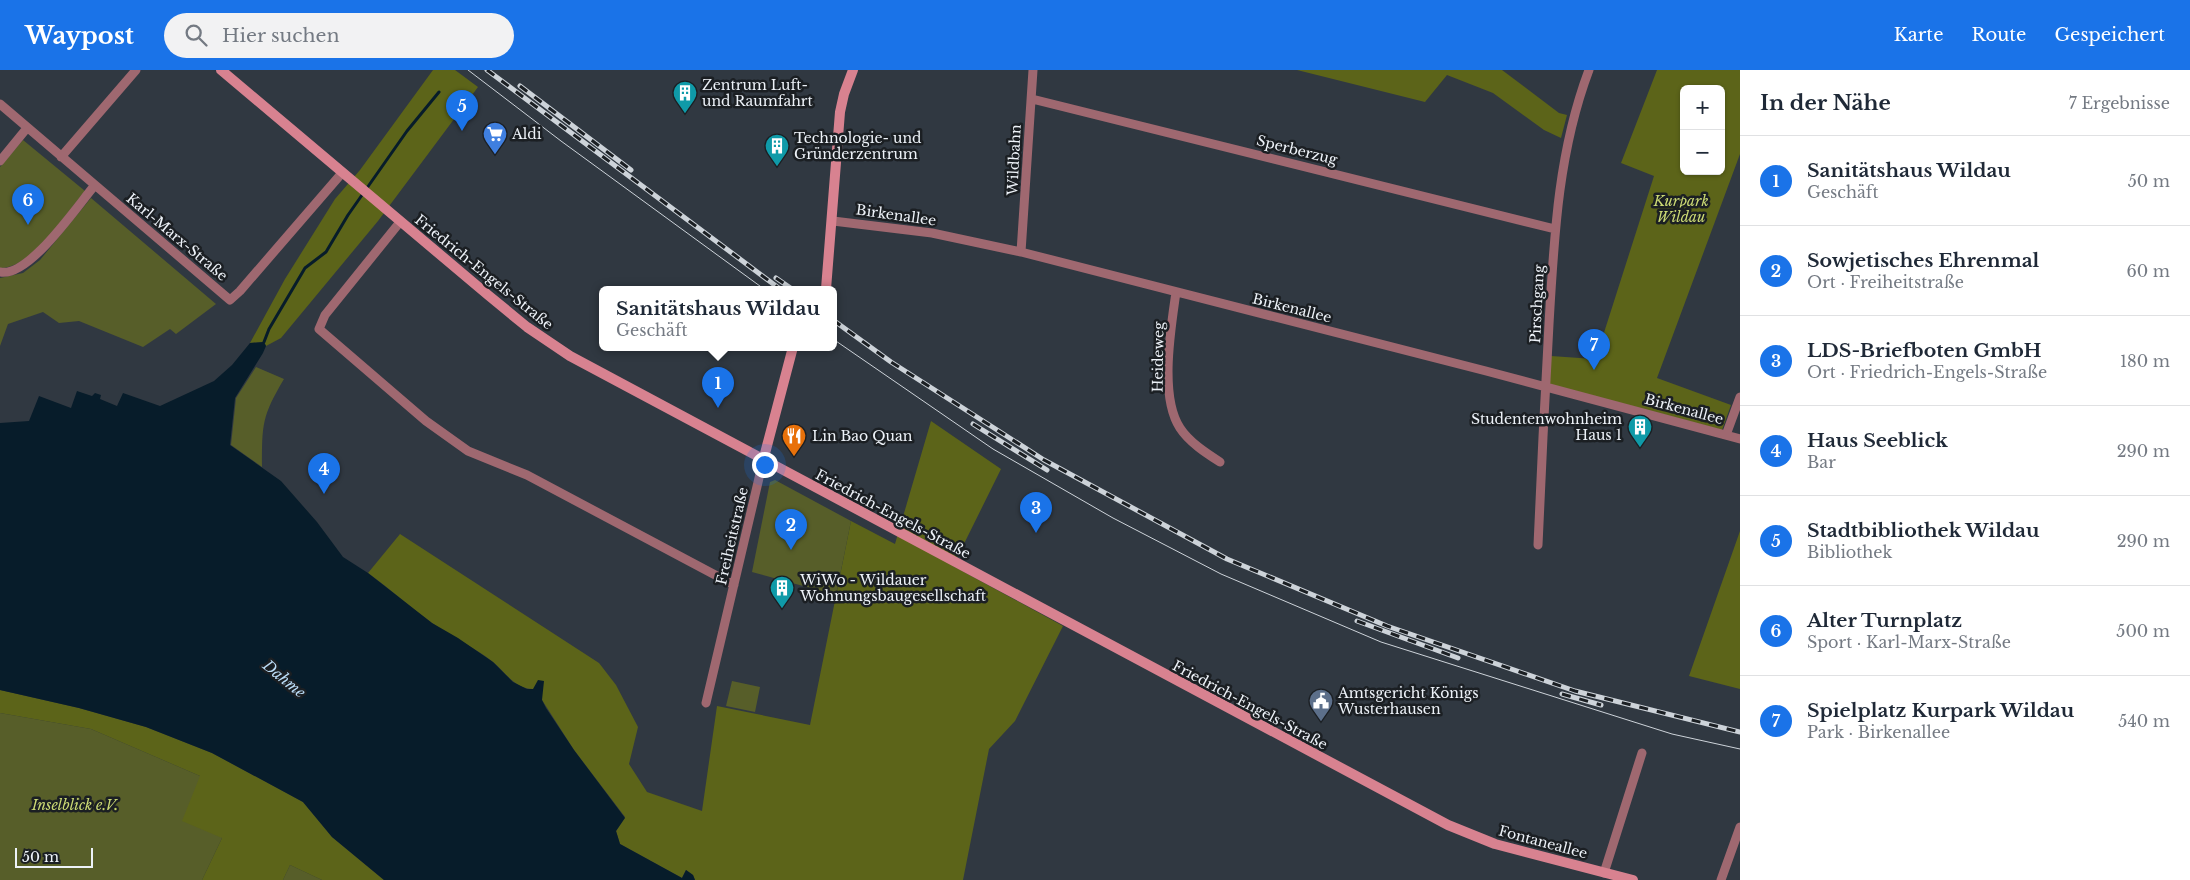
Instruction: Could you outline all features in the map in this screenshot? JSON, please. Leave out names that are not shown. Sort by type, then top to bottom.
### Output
[{"type":"main road","points":[[220,70],[345,176]]},
{"type":"main road","points":[[826,286],[833,221],[840,112],[844,94],[853,70]]},
{"type":"main road","name":"Friedrich-Engels-Straße","points":[[345,176],[521,322],[548,342],[763,461],[1448,825]]},
{"type":"main road","name":"Freiheitstraße","points":[[763,461],[792,351]]},
{"type":"main road","name":"Fontaneallee","points":[[1448,825],[1495,844],[1633,880]]},
{"type":"street","points":[[61,156],[136,70]]},
{"type":"street","name":"Wildbahn","points":[[1021,252],[1034,70]]},
{"type":"street","name":"Pirschgang","points":[[1538,544],[1555,229],[1572,120],[1589,70]]},
{"type":"street","name":"Sperberzug","points":[[1032,99],[1555,229]]},
{"type":"street","name":"Karl-Marx-Straße","points":[[0,104],[230,300],[345,176]]},
{"type":"street","points":[[0,161],[27,128]]},
{"type":"street","points":[[0,272],[6,273],[26,264],[94,185]]},
{"type":"street","name":"Birkenallee","points":[[833,221],[932,233],[1021,252],[1546,386],[1740,438]]},
{"type":"street","name":"Friedrich-Engels-Straße","points":[[400,222],[325,315],[318,329],[426,421],[468,451],[527,474],[734,586]]},
{"type":"street","name":"Heideweg","points":[[1176,292],[1169,363],[1170,399],[1174,413],[1186,436],[1220,462]]},
{"type":"street","points":[[1726,435],[1740,397]]},
{"type":"street","name":"Freiheitstraße","points":[[706,703],[763,461]]},
{"type":"street","points":[[1604,873],[1642,753]]},
{"type":"street","points":[[1721,880],[1740,827]]},
{"type":"green space","points":[[433,70],[455,70],[478,87],[378,221],[281,338],[266,346],[264,342],[250,343],[285,279],[335,199],[360,170]]},
{"type":"green space","points":[[1297,70],[1502,70],[1559,113],[1567,115],[1561,138],[1544,130],[1493,93],[1447,75],[1425,102]]},
{"type":"green space","name":"Kurpark Wildau","points":[[1657,70],[1740,70],[1740,154],[1657,378],[1731,405],[1722,430],[1549,384],[1551,356],[1594,359],[1654,176],[1621,163]]},
{"type":"green space","points":[[23,140],[85,191],[36,250],[12,266],[0,268],[0,167]]},
{"type":"green space","points":[[91,198],[216,304],[176,334],[170,329],[143,347],[79,321],[59,323],[43,312],[8,324],[0,346],[0,278],[23,273],[40,260]]},
{"type":"green space","points":[[256,367],[284,379],[267,412],[262,440],[262,467],[231,445],[236,398]]},
{"type":"green space","points":[[931,421],[1001,469],[953,566],[1063,626],[1015,721],[989,749],[963,880],[695,880],[693,875],[686,870],[682,878],[620,844],[616,831],[625,817],[574,750],[533,689],[516,683],[493,662],[432,623],[368,573],[400,534],[599,663],[616,685],[638,727],[629,764],[647,792],[702,811],[717,706],[810,725],[851,521],[895,544]]},
{"type":"green space","points":[[775,480],[851,521],[836,595],[752,572],[770,482]]},
{"type":"green space","points":[[1740,531],[1740,689],[1689,676]]},
{"type":"green space","points":[[732,681],[760,687],[755,712],[726,706]]},
{"type":"green space","points":[[0,690],[79,708],[146,727],[212,753],[303,802],[332,837],[384,880],[322,880],[290,865],[283,880],[202,880],[222,838],[182,821],[200,776],[91,729],[0,713]]},
{"type":"green space","name":"Inselblick e.V.","points":[[0,713],[91,729],[200,776],[222,838],[202,880],[0,880]]},
{"type":"green space","points":[[290,865],[322,880],[283,880]]},
{"type":"water","name":"Dahme","points":[[264,342],[266,346],[263,353],[235,398],[230,445],[281,481],[317,522],[343,557],[368,573],[432,623],[493,662],[513,682],[527,689],[533,689],[538,680],[544,681],[542,700],[546,708],[574,750],[625,818],[616,831],[620,844],[682,878],[686,870],[693,875],[695,880],[384,880],[332,837],[303,802],[212,753],[146,727],[79,708],[0,690],[0,423],[29,421],[39,396],[71,408],[77,391],[92,396],[95,393],[101,395],[100,399],[117,406],[123,393],[160,406],[214,381],[232,365],[250,343]]},
{"type":"waterway","points":[[264,342],[269,329],[305,268],[326,252],[348,215],[407,131],[439,92]]},
{"type":"tram line","points":[[468,70],[561,141],[760,286]]},
{"type":"tram line","points":[[837,342],[993,449],[1113,518],[1221,574],[1381,642],[1672,734],[1740,749]]},
{"type":"railway","points":[[487,70],[776,286]]},
{"type":"railway","points":[[520,86],[631,170]]},
{"type":"railway","points":[[776,278],[788,286]]},
{"type":"railway","points":[[837,323],[891,362],[1044,460],[1227,559],[1387,626],[1575,691],[1740,732]]},
{"type":"railway","points":[[973,424],[1047,470]]},
{"type":"railway","points":[[1357,621],[1458,658]]},
{"type":"railway","points":[[1562,694],[1601,705]]},
{"type":"place","name":"Zentrum Luft- und Raumfahrt","points":[[685,114]]},
{"type":"place","name":"Stadtbibliothek Wildau","points":[[462,131]]},
{"type":"place","name":"Aldi","points":[[495,155]]},
{"type":"place","name":"Technologie- und Gründerzentrum","points":[[777,167]]},
{"type":"place","name":"Alter Turnplatz","points":[[28,225]]},
{"type":"place","name":"Spielplatz Kurpark Wildau","points":[[1594,370]]},
{"type":"place","name":"Sanitätshaus Wildau","points":[[718,408]]},
{"type":"place","name":"Studentenwohnheim Haus 1","points":[[1640,448]]},
{"type":"place","name":"Lin Bao Quan","points":[[794,457]]},
{"type":"place","name":"Haus Seeblick","points":[[324,494]]},
{"type":"place","name":"LDS-Briefboten GmbH","points":[[1036,533]]},
{"type":"place","name":"Sowjetisches Ehrenmal","points":[[791,550]]},
{"type":"place","name":"WiWo - Wildauer Wohnungsbaugesellschaft","points":[[782,609]]},
{"type":"place","name":"Amtsgericht Königs Wusterhausen","points":[[1321,722]]}]
